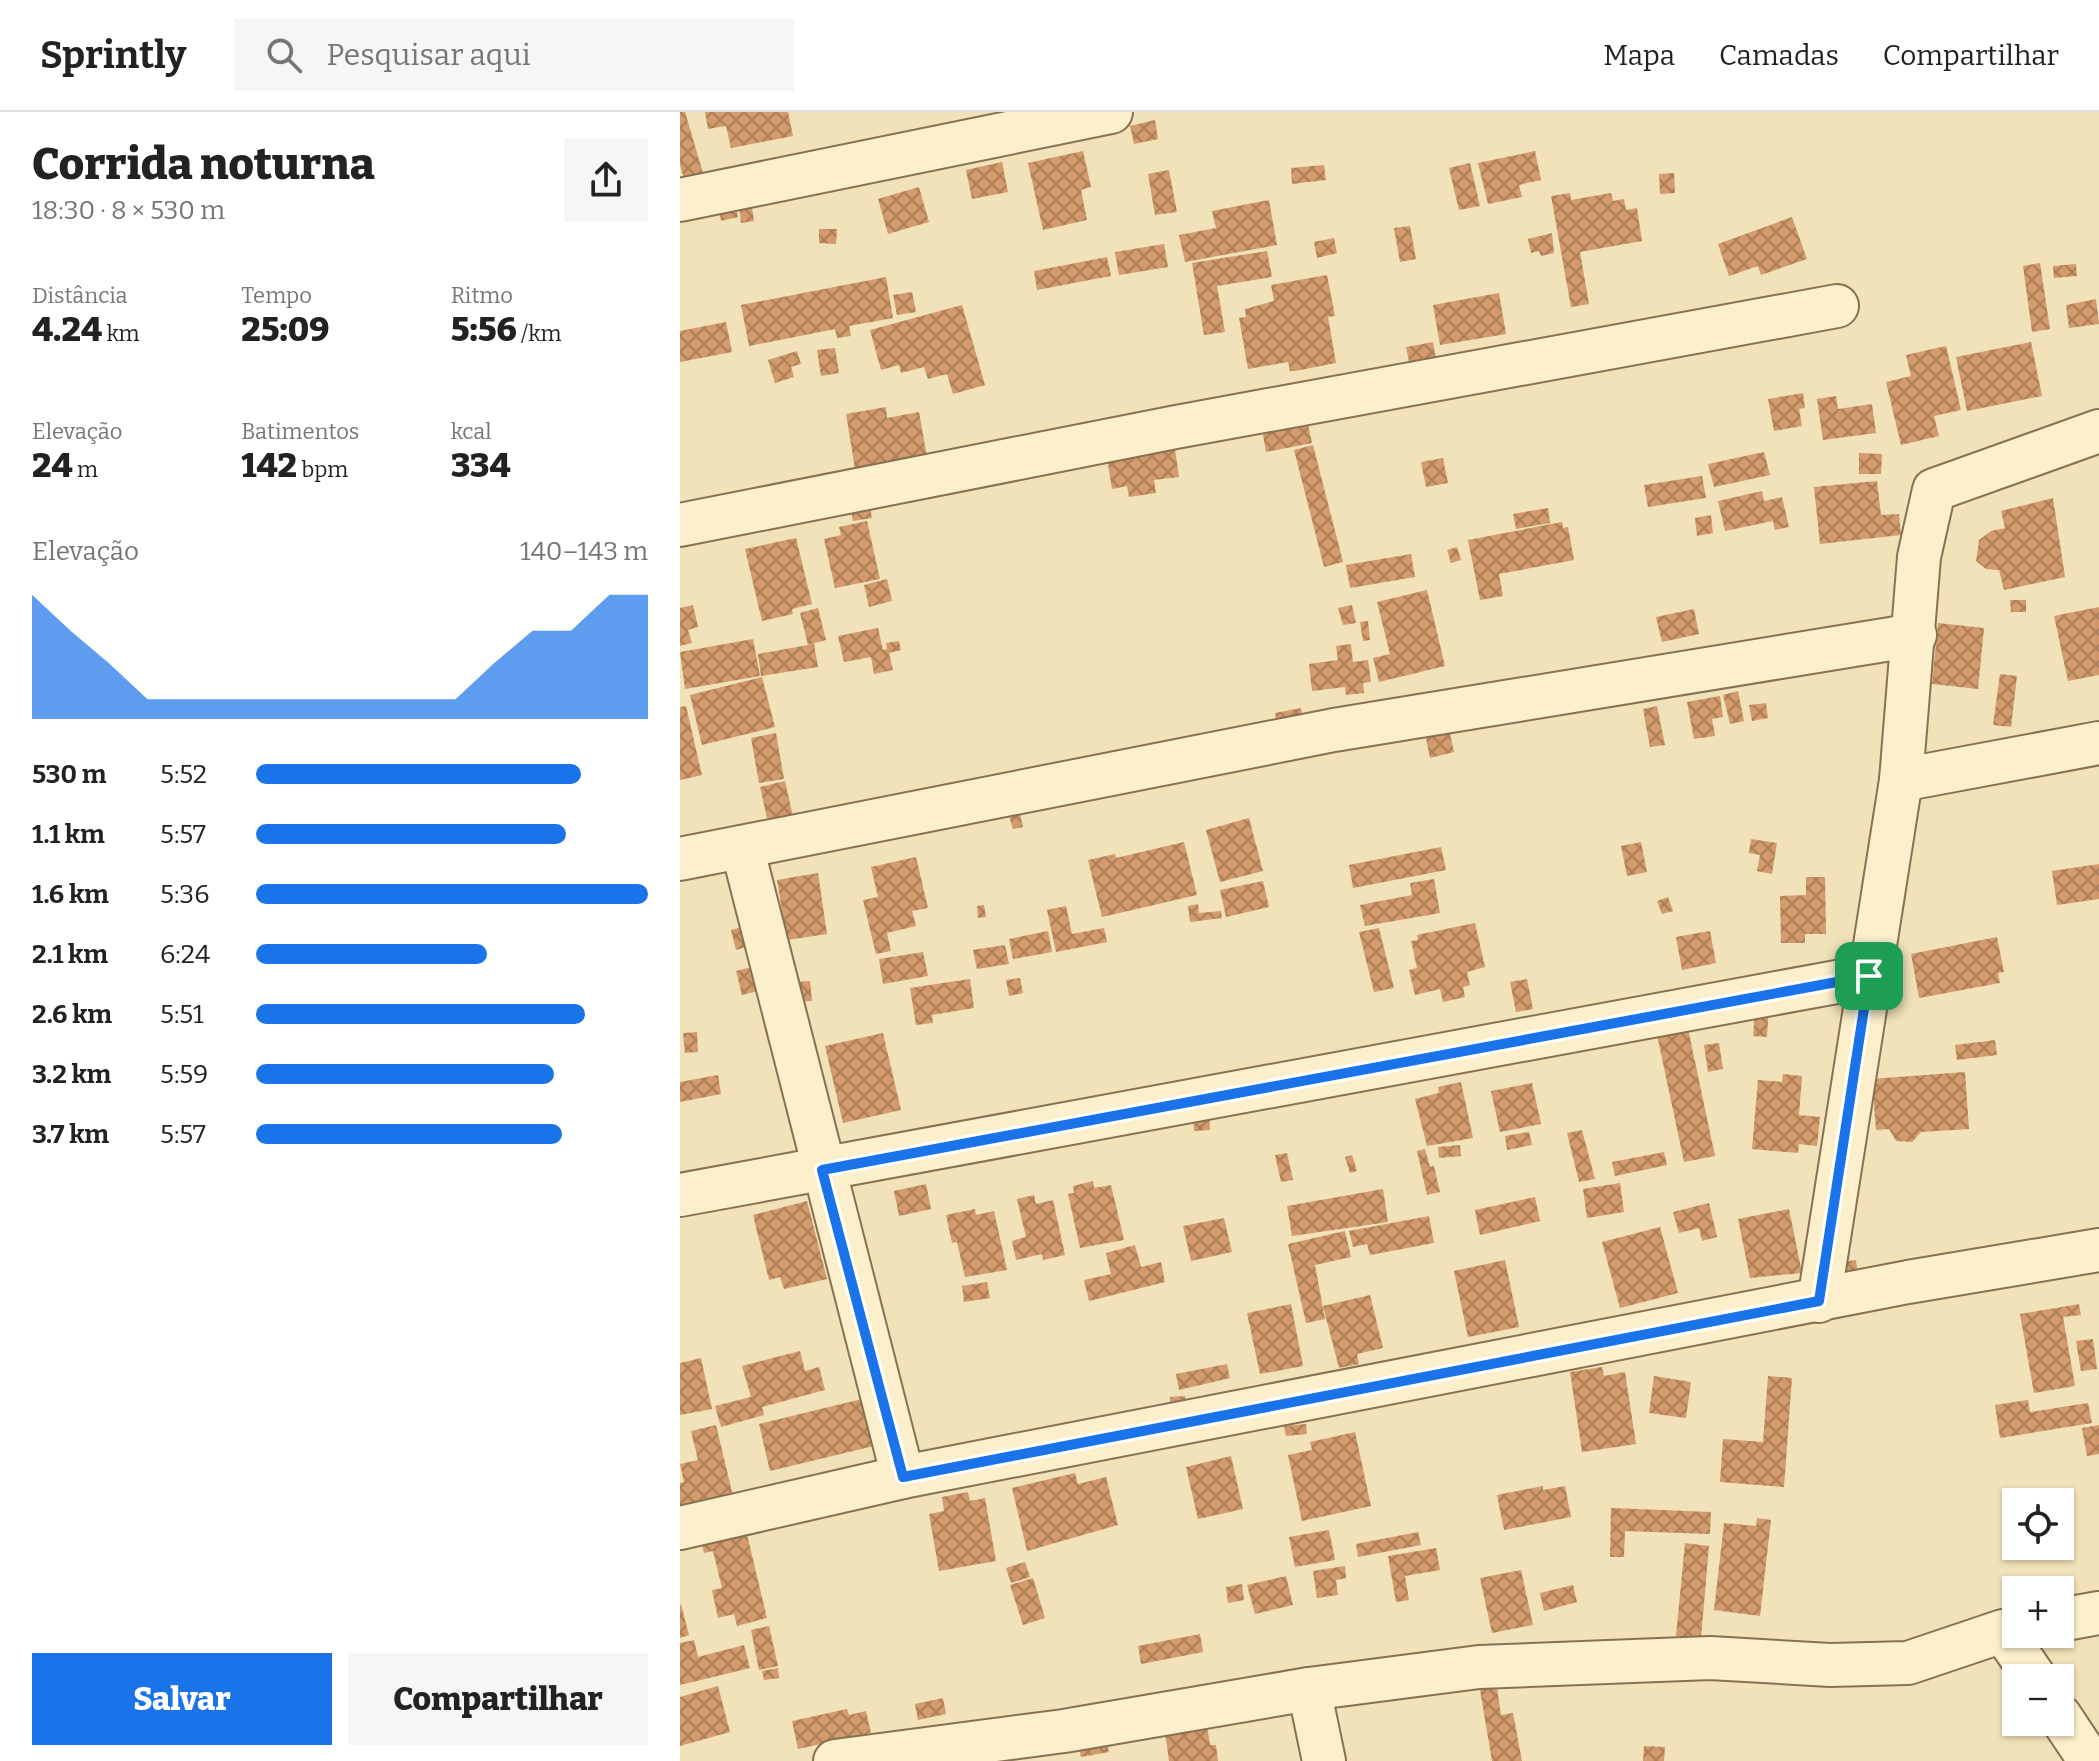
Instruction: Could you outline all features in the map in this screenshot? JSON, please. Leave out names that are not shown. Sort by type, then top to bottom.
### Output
[{"type":"street","points":[[680,200],[1111,112]]},
{"type":"street","points":[[680,525],[1176,427],[1837,306]]},
{"type":"street","points":[[1819,1301],[1901,780],[1919,557],[1934,490],[2099,431]]},
{"type":"street","points":[[680,859],[1334,730],[1915,635]]},
{"type":"street","points":[[1901,780],[2099,743]]},
{"type":"street","points":[[742,847],[822,1170],[903,1477]]},
{"type":"street","points":[[680,1195],[1869,976]]},
{"type":"street","points":[[680,1528],[903,1477],[2099,1250]]},
{"type":"street","points":[[2074,1617],[2099,1613]]},
{"type":"street","points":[[835,1761],[982,1751],[1064,1731],[1309,1689],[1509,1666],[1710,1658],[1830,1665],[1908,1663],[2002,1633]]},
{"type":"street","points":[[1309,1689],[1324,1761]]},
{"type":"street","points":[[2073,1736],[2090,1761]]},
{"type":"building","points":[[680,112],[685,112],[703,173],[684,179],[680,165]]},
{"type":"building","points":[[705,112],[788,112],[793,136],[731,148],[726,126],[708,129]]},
{"type":"building","points":[[1155,120],[1158,139],[1134,144],[1130,126]]},
{"type":"building","points":[[1083,151],[1091,187],[1081,190],[1087,220],[1043,230],[1028,163]]},
{"type":"building","points":[[1535,151],[1541,180],[1519,185],[1522,197],[1488,204],[1478,163]]},
{"type":"building","points":[[1002,162],[1008,192],[972,199],[966,170]]},
{"type":"building","points":[[1470,163],[1480,206],[1459,210],[1449,168]]},
{"type":"building","points":[[1324,165],[1326,180],[1292,184],[1291,168]]},
{"type":"building","points":[[1169,170],[1177,212],[1155,215],[1148,174]]},
{"type":"building","points":[[1674,173],[1675,193],[1660,194],[1659,174]]},
{"type":"building","points":[[919,187],[929,222],[888,234],[878,199]]},
{"type":"building","points":[[1570,193],[1571,200],[1611,193],[1613,201],[1624,199],[1626,210],[1637,208],[1642,241],[1580,252],[1589,304],[1571,307],[1551,196]]},
{"type":"building","points":[[734,200],[738,217],[721,221],[718,203]]},
{"type":"building","points":[[1269,200],[1277,245],[1185,262],[1179,235],[1216,228],[1212,211]]},
{"type":"building","points":[[751,202],[754,221],[741,223],[739,203]]},
{"type":"building","points":[[1792,217],[1807,259],[1761,275],[1758,266],[1729,276],[1718,244]]},
{"type":"building","points":[[1410,226],[1416,259],[1400,262],[1394,228]]},
{"type":"building","points":[[819,229],[837,229],[836,244],[819,243]]},
{"type":"building","points":[[1552,233],[1554,253],[1541,256],[1539,251],[1531,253],[1528,239]]},
{"type":"building","points":[[1334,238],[1337,253],[1317,258],[1314,242]]},
{"type":"building","points":[[1164,244],[1168,267],[1119,275],[1115,252]]},
{"type":"building","points":[[1267,251],[1272,277],[1217,286],[1225,332],[1204,335],[1192,263]]},
{"type":"building","points":[[1107,257],[1111,276],[1037,290],[1034,271]]},
{"type":"building","points":[[2040,263],[2050,329],[2032,332],[2023,266]]},
{"type":"building","points":[[2076,264],[2077,276],[2054,278],[2053,266]]},
{"type":"building","points":[[1327,275],[1335,316],[1328,317],[1336,363],[1295,371],[1290,371],[1288,362],[1248,369],[1239,318],[1246,317],[1245,309],[1274,301],[1271,285]]},
{"type":"building","points":[[886,277],[893,318],[849,326],[851,336],[837,338],[835,329],[749,346],[741,305]]},
{"type":"building","points":[[912,292],[916,312],[897,315],[893,295]]},
{"type":"building","points":[[1499,293],[1506,334],[1440,345],[1433,305]]},
{"type":"building","points":[[2096,299],[2099,324],[2069,328],[2066,305]]},
{"type":"building","points":[[962,305],[985,385],[953,394],[947,374],[928,379],[924,367],[901,373],[899,365],[881,370],[870,330]]},
{"type":"building","points":[[726,322],[732,352],[680,362],[680,331]]},
{"type":"building","points":[[1433,342],[1437,366],[1411,371],[1406,347]]},
{"type":"building","points":[[2031,342],[2042,396],[1967,411],[1956,357]]},
{"type":"building","points":[[1946,346],[1961,410],[1934,416],[1939,436],[1901,445],[1886,382],[1911,376],[1906,355]]},
{"type":"building","points":[[835,348],[839,373],[821,376],[817,350]]},
{"type":"building","points":[[797,351],[801,364],[791,367],[794,377],[775,383],[768,360]]},
{"type":"building","points":[[1803,393],[1805,408],[1799,409],[1802,426],[1774,431],[1768,399]]},
{"type":"building","points":[[1836,396],[1838,409],[1872,404],[1876,433],[1823,440],[1817,399]]},
{"type":"building","points":[[886,407],[887,418],[919,412],[928,463],[856,475],[846,414]]},
{"type":"building","points":[[1307,420],[1312,443],[1266,452],[1262,429]]},
{"type":"building","points":[[1313,445],[1343,562],[1324,567],[1294,450]]},
{"type":"building","points":[[1175,449],[1179,477],[1154,480],[1156,493],[1129,497],[1127,486],[1112,489],[1107,458]]},
{"type":"building","points":[[1764,452],[1770,475],[1714,487],[1708,464]]},
{"type":"building","points":[[1859,453],[1882,454],[1881,474],[1859,474]]},
{"type":"building","points":[[1443,458],[1448,483],[1426,487],[1421,462]]},
{"type":"building","points":[[1702,476],[1706,498],[1648,507],[1644,485]]},
{"type":"building","points":[[1877,481],[1881,515],[1899,514],[1901,535],[1820,544],[1814,487]]},
{"type":"building","points":[[1762,491],[1764,501],[1782,497],[1789,527],[1775,530],[1773,521],[1725,531],[1718,501]]},
{"type":"building","points":[[2053,498],[2065,577],[2004,590],[1999,570],[1986,569],[1976,561],[1979,540],[1991,531],[2005,528],[2001,511]]},
{"type":"building","points":[[869,502],[872,518],[853,521],[850,505]]},
{"type":"building","points":[[1548,508],[1550,523],[1516,529],[1513,514]]},
{"type":"building","points":[[1711,515],[1713,533],[1697,536],[1695,518]]},
{"type":"building","points":[[867,521],[880,579],[835,588],[824,539],[841,535],[839,527]]},
{"type":"building","points":[[1562,522],[1563,528],[1568,527],[1574,560],[1499,574],[1503,596],[1480,600],[1468,540]]},
{"type":"building","points":[[796,538],[812,604],[792,609],[793,614],[762,621],[745,549]]},
{"type":"building","points":[[1457,547],[1461,560],[1451,563],[1447,550]]},
{"type":"building","points":[[1411,554],[1415,577],[1350,588],[1346,565]]},
{"type":"building","points":[[887,579],[892,601],[869,607],[864,585]]},
{"type":"building","points":[[1427,590],[1445,666],[1379,682],[1373,658],[1390,654],[1377,602]]},
{"type":"building","points":[[2010,600],[2026,600],[2026,612],[2011,612]]},
{"type":"building","points":[[693,605],[698,627],[688,630],[692,643],[680,646],[680,608]]},
{"type":"building","points":[[1352,605],[1356,623],[1343,625],[1338,608]]},
{"type":"building","points":[[2099,607],[2099,675],[2068,681],[2054,616]]},
{"type":"building","points":[[818,608],[826,640],[808,645],[800,613]]},
{"type":"building","points":[[1694,609],[1699,634],[1662,642],[1656,617]]},
{"type":"building","points":[[1368,621],[1370,640],[1363,641],[1360,622]]},
{"type":"building","points":[[1938,623],[1984,628],[1978,689],[1932,684]]},
{"type":"building","points":[[878,628],[883,650],[887,649],[886,643],[899,641],[901,650],[889,653],[893,670],[874,674],[871,657],[844,662],[838,636]]},
{"type":"building","points":[[753,639],[760,676],[685,689],[680,652]]},
{"type":"building","points":[[814,644],[818,667],[761,676],[758,654]]},
{"type":"building","points":[[1351,644],[1353,662],[1368,660],[1371,682],[1363,683],[1364,693],[1346,695],[1345,687],[1312,691],[1309,664],[1338,660],[1336,646]]},
{"type":"building","points":[[2000,674],[2017,676],[2011,727],[1993,725]]},
{"type":"building","points":[[762,677],[775,727],[702,745],[690,695]]},
{"type":"building","points":[[1738,691],[1744,721],[1730,724],[1723,695]]},
{"type":"building","points":[[1720,696],[1723,717],[1712,719],[1715,736],[1694,739],[1687,702]]},
{"type":"building","points":[[1766,703],[1768,718],[1752,721],[1749,705]]},
{"type":"building","points":[[686,706],[702,775],[680,780],[680,707]]},
{"type":"building","points":[[1657,706],[1665,745],[1650,747],[1643,709]]},
{"type":"building","points":[[1301,708],[1304,723],[1278,728],[1275,713]]},
{"type":"building","points":[[1449,729],[1454,752],[1430,758],[1425,734]]},
{"type":"building","points":[[776,733],[784,779],[759,783],[751,738]]},
{"type":"building","points":[[785,781],[794,821],[769,827],[760,787]]},
{"type":"building","points":[[1020,814],[1023,827],[1013,829],[1009,816]]},
{"type":"building","points":[[1249,818],[1263,871],[1220,882],[1206,830]]},
{"type":"building","points":[[1751,839],[1777,843],[1772,874],[1757,871],[1760,855],[1749,853]]},
{"type":"building","points":[[1184,842],[1197,895],[1102,917],[1088,860],[1115,854],[1116,858]]},
{"type":"building","points":[[1641,842],[1647,872],[1627,876],[1621,846]]},
{"type":"building","points":[[1441,847],[1446,870],[1353,888],[1349,865]]},
{"type":"building","points":[[916,857],[928,908],[912,911],[916,926],[887,933],[891,951],[876,954],[863,900],[878,897],[871,867]]},
{"type":"building","points":[[2099,864],[2099,899],[2057,905],[2052,871]]},
{"type":"building","points":[[818,873],[827,934],[787,940],[777,880]]},
{"type":"building","points":[[1806,877],[1825,877],[1826,934],[1805,934],[1805,943],[1781,943],[1780,896],[1806,895]]},
{"type":"building","points":[[1434,879],[1440,913],[1365,926],[1360,905],[1412,895],[1410,883]]},
{"type":"building","points":[[1263,881],[1269,907],[1226,917],[1220,890]]},
{"type":"building","points":[[1668,897],[1673,911],[1662,914],[1657,901]]},
{"type":"building","points":[[1198,904],[1199,913],[1221,911],[1222,918],[1190,922],[1188,906]]},
{"type":"building","points":[[984,905],[986,917],[978,918],[977,906]]},
{"type":"building","points":[[1066,906],[1072,934],[1104,928],[1107,942],[1056,952],[1047,910]]},
{"type":"building","points":[[1475,923],[1485,967],[1467,972],[1470,985],[1463,987],[1465,997],[1443,1002],[1440,989],[1415,995],[1409,970],[1417,968],[1411,941],[1418,940],[1417,935]]},
{"type":"building","points":[[742,927],[747,947],[736,950],[731,930]]},
{"type":"building","points":[[1379,928],[1394,988],[1374,992],[1359,932]]},
{"type":"building","points":[[1048,931],[1052,952],[1013,959],[1009,939]]},
{"type":"building","points":[[1710,931],[1716,963],[1682,970],[1676,937]]},
{"type":"building","points":[[1997,937],[2004,972],[1998,973],[2000,983],[1919,998],[1911,954]]},
{"type":"building","points":[[1005,945],[1009,964],[977,969],[973,950]]},
{"type":"building","points":[[923,952],[928,976],[883,984],[879,959]]},
{"type":"building","points":[[752,967],[758,991],[742,995],[736,971]]},
{"type":"building","points":[[1020,978],[1023,993],[1009,996],[1006,980]]},
{"type":"building","points":[[970,979],[974,1008],[932,1015],[933,1023],[916,1025],[910,988]]},
{"type":"building","points":[[1527,979],[1533,1009],[1516,1012],[1510,982]]},
{"type":"building","points":[[810,981],[812,1001],[797,1002],[796,982]]},
{"type":"building","points":[[1756,1002],[1769,1004],[1767,1037],[1753,1036]]},
{"type":"building","points":[[1687,1024],[1715,1156],[1684,1162],[1656,1030]]},
{"type":"building","points":[[697,1032],[698,1052],[685,1053],[683,1033]]},
{"type":"building","points":[[883,1033],[901,1110],[843,1123],[825,1046]]},
{"type":"building","points":[[1995,1040],[1997,1055],[1957,1060],[1955,1045]]},
{"type":"building","points":[[1719,1043],[1723,1069],[1708,1072],[1704,1045]]},
{"type":"building","points":[[1965,1072],[1969,1129],[1921,1132],[1912,1142],[1896,1141],[1889,1129],[1876,1130],[1872,1079]]},
{"type":"building","points":[[1783,1074],[1802,1076],[1799,1115],[1820,1117],[1817,1146],[1799,1144],[1798,1153],[1752,1149],[1758,1080],[1782,1082]]},
{"type":"building","points":[[718,1075],[721,1094],[680,1102],[680,1082]]},
{"type":"building","points":[[1461,1082],[1473,1138],[1427,1146],[1415,1099],[1439,1093],[1438,1087]]},
{"type":"building","points":[[1532,1083],[1541,1124],[1500,1132],[1491,1091]]},
{"type":"building","points":[[1209,1112],[1210,1130],[1194,1131],[1193,1113]]},
{"type":"building","points":[[1582,1130],[1595,1179],[1579,1182],[1567,1133]]},
{"type":"building","points":[[1529,1132],[1532,1145],[1507,1150],[1505,1136]]},
{"type":"building","points":[[1460,1145],[1461,1156],[1439,1158],[1438,1147]]},
{"type":"building","points":[[1425,1149],[1430,1167],[1434,1166],[1440,1192],[1427,1195],[1417,1151]]},
{"type":"building","points":[[1664,1152],[1667,1165],[1615,1176],[1612,1162]]},
{"type":"building","points":[[1287,1153],[1293,1180],[1281,1182],[1275,1155]]},
{"type":"building","points":[[1352,1155],[1357,1171],[1350,1173],[1345,1157]]},
{"type":"building","points":[[1093,1181],[1094,1188],[1111,1185],[1124,1240],[1080,1248],[1068,1194],[1074,1193],[1073,1186]]},
{"type":"building","points":[[1620,1183],[1624,1212],[1587,1218],[1583,1189]]},
{"type":"building","points":[[926,1184],[931,1209],[899,1216],[894,1191]]},
{"type":"building","points":[[1383,1189],[1388,1222],[1292,1236],[1287,1206]]},
{"type":"building","points":[[1034,1195],[1036,1204],[1053,1200],[1065,1255],[1043,1260],[1042,1254],[1016,1260],[1012,1241],[1026,1237],[1017,1199]]},
{"type":"building","points":[[1535,1197],[1540,1221],[1480,1235],[1475,1210]]},
{"type":"building","points":[[807,1201],[827,1279],[784,1289],[780,1277],[769,1280],[753,1215]]},
{"type":"building","points":[[1709,1203],[1717,1237],[1702,1241],[1699,1228],[1679,1233],[1673,1212]]},
{"type":"building","points":[[975,1209],[976,1215],[994,1211],[1007,1270],[965,1277],[957,1242],[952,1243],[946,1215]]},
{"type":"building","points":[[1789,1209],[1802,1273],[1750,1278],[1738,1219]]},
{"type":"building","points":[[1429,1216],[1434,1243],[1370,1255],[1367,1244],[1353,1247],[1349,1231]]},
{"type":"building","points":[[1224,1218],[1232,1252],[1191,1261],[1183,1226]]},
{"type":"building","points":[[1660,1227],[1678,1293],[1620,1308],[1602,1242]]},
{"type":"building","points":[[1345,1231],[1351,1257],[1315,1265],[1325,1319],[1306,1323],[1288,1244]]},
{"type":"building","points":[[1135,1245],[1141,1267],[1161,1262],[1165,1282],[1089,1301],[1084,1280],[1111,1274],[1106,1253]]},
{"type":"building","points":[[1505,1260],[1519,1327],[1468,1337],[1454,1271]]},
{"type":"building","points":[[1856,1260],[1858,1276],[1843,1277],[1842,1262]]},
{"type":"building","points":[[987,1282],[990,1298],[964,1302],[962,1286]]},
{"type":"building","points":[[1370,1295],[1383,1348],[1357,1354],[1359,1364],[1339,1368],[1323,1306]]},
{"type":"building","points":[[1291,1304],[1303,1366],[1260,1374],[1247,1313]]},
{"type":"building","points":[[2079,1304],[2081,1315],[2063,1317],[2075,1386],[2034,1393],[2020,1314]]},
{"type":"building","points":[[2093,1339],[2097,1369],[2081,1371],[2076,1341]]},
{"type":"building","points":[[800,1351],[805,1371],[819,1367],[825,1390],[762,1407],[764,1415],[721,1427],[715,1406],[751,1397],[742,1366]]},
{"type":"building","points":[[701,1358],[712,1409],[680,1415],[680,1363]]},
{"type":"building","points":[[1227,1364],[1230,1378],[1179,1390],[1176,1374]]},
{"type":"building","points":[[1602,1367],[1604,1376],[1625,1372],[1636,1444],[1582,1452],[1570,1372]]},
{"type":"building","points":[[1654,1376],[1691,1382],[1686,1418],[1649,1413]]},
{"type":"building","points":[[1768,1376],[1792,1378],[1784,1487],[1720,1482],[1723,1439],[1763,1442]]},
{"type":"building","points":[[1185,1396],[1186,1408],[1171,1415],[1170,1397]]},
{"type":"building","points":[[866,1398],[878,1445],[770,1471],[759,1424]]},
{"type":"building","points":[[2028,1400],[2030,1412],[2088,1403],[2092,1423],[2000,1438],[1995,1405]]},
{"type":"building","points":[[1306,1424],[1307,1434],[1286,1436],[1284,1426]]},
{"type":"building","points":[[716,1425],[733,1496],[680,1507],[680,1483],[684,1482],[680,1464],[698,1460],[691,1431]]},
{"type":"building","points":[[2099,1425],[2099,1454],[2087,1456],[2082,1428]]},
{"type":"building","points":[[1355,1432],[1371,1506],[1302,1521],[1288,1455],[1312,1450],[1310,1442]]},
{"type":"building","points":[[1231,1456],[1243,1509],[1198,1519],[1186,1467]]},
{"type":"building","points":[[1075,1473],[1078,1484],[1106,1477],[1118,1525],[1027,1551],[1012,1488]]},
{"type":"building","points":[[1543,1486],[1543,1490],[1565,1486],[1571,1517],[1504,1530],[1497,1495]]},
{"type":"building","points":[[968,1492],[970,1501],[985,1498],[996,1561],[939,1571],[929,1514],[944,1511],[942,1497]]},
{"type":"building","points":[[1611,1508],[1711,1512],[1710,1534],[1625,1531],[1624,1557],[1610,1557]]},
{"type":"building","points":[[1757,1518],[1771,1520],[1760,1616],[1714,1610],[1724,1523],[1756,1526]]},
{"type":"building","points":[[745,1526],[767,1618],[737,1626],[734,1614],[718,1618],[712,1590],[722,1588],[713,1551],[704,1553],[700,1536]]},
{"type":"building","points":[[1329,1530],[1335,1560],[1295,1567],[1289,1537]]},
{"type":"building","points":[[1418,1532],[1421,1545],[1358,1557],[1356,1544]]},
{"type":"building","points":[[1685,1543],[1709,1546],[1701,1638],[1676,1636]]},
{"type":"building","points":[[1436,1548],[1440,1570],[1405,1576],[1409,1600],[1396,1602],[1388,1556]]},
{"type":"building","points":[[1025,1562],[1030,1577],[1011,1583],[1006,1568]]},
{"type":"building","points":[[1345,1566],[1346,1578],[1336,1580],[1338,1595],[1317,1598],[1313,1571]]},
{"type":"building","points":[[1521,1570],[1533,1625],[1492,1633],[1480,1578]]},
{"type":"building","points":[[1286,1576],[1293,1605],[1255,1614],[1247,1585]]},
{"type":"building","points":[[1033,1578],[1045,1618],[1023,1625],[1010,1585]]},
{"type":"building","points":[[1242,1584],[1244,1600],[1228,1603],[1226,1587]]},
{"type":"building","points":[[1573,1585],[1577,1602],[1544,1611],[1540,1593]]},
{"type":"building","points":[[680,1605],[689,1635],[680,1638]]},
{"type":"building","points":[[769,1626],[778,1666],[759,1670],[751,1630]]},
{"type":"building","points":[[1200,1634],[1203,1652],[1141,1664],[1138,1646]]},
{"type":"building","points":[[694,1640],[698,1657],[744,1645],[750,1668],[680,1685],[680,1643]]},
{"type":"building","points":[[778,1668],[779,1678],[764,1680],[762,1671]]},
{"type":"building","points":[[1496,1681],[1501,1715],[1513,1713],[1522,1761],[1492,1761],[1479,1684]]},
{"type":"building","points":[[718,1686],[730,1732],[680,1746],[680,1697]]},
{"type":"building","points":[[943,1698],[946,1714],[918,1720],[915,1704]]},
{"type":"building","points":[[847,1709],[849,1715],[866,1711],[871,1733],[798,1749],[792,1721]]},
{"type":"building","points":[[1206,1717],[1210,1745],[1216,1745],[1218,1761],[1169,1761],[1165,1732]]},
{"type":"building","points":[[1105,1735],[1109,1752],[1081,1757],[1077,1740]]},
{"type":"building","points":[[1644,1746],[1665,1747],[1664,1761],[1643,1761]]},
{"type":"route","points":[[1869,976],[1819,1301],[903,1477],[822,1170],[1869,976]]}]
